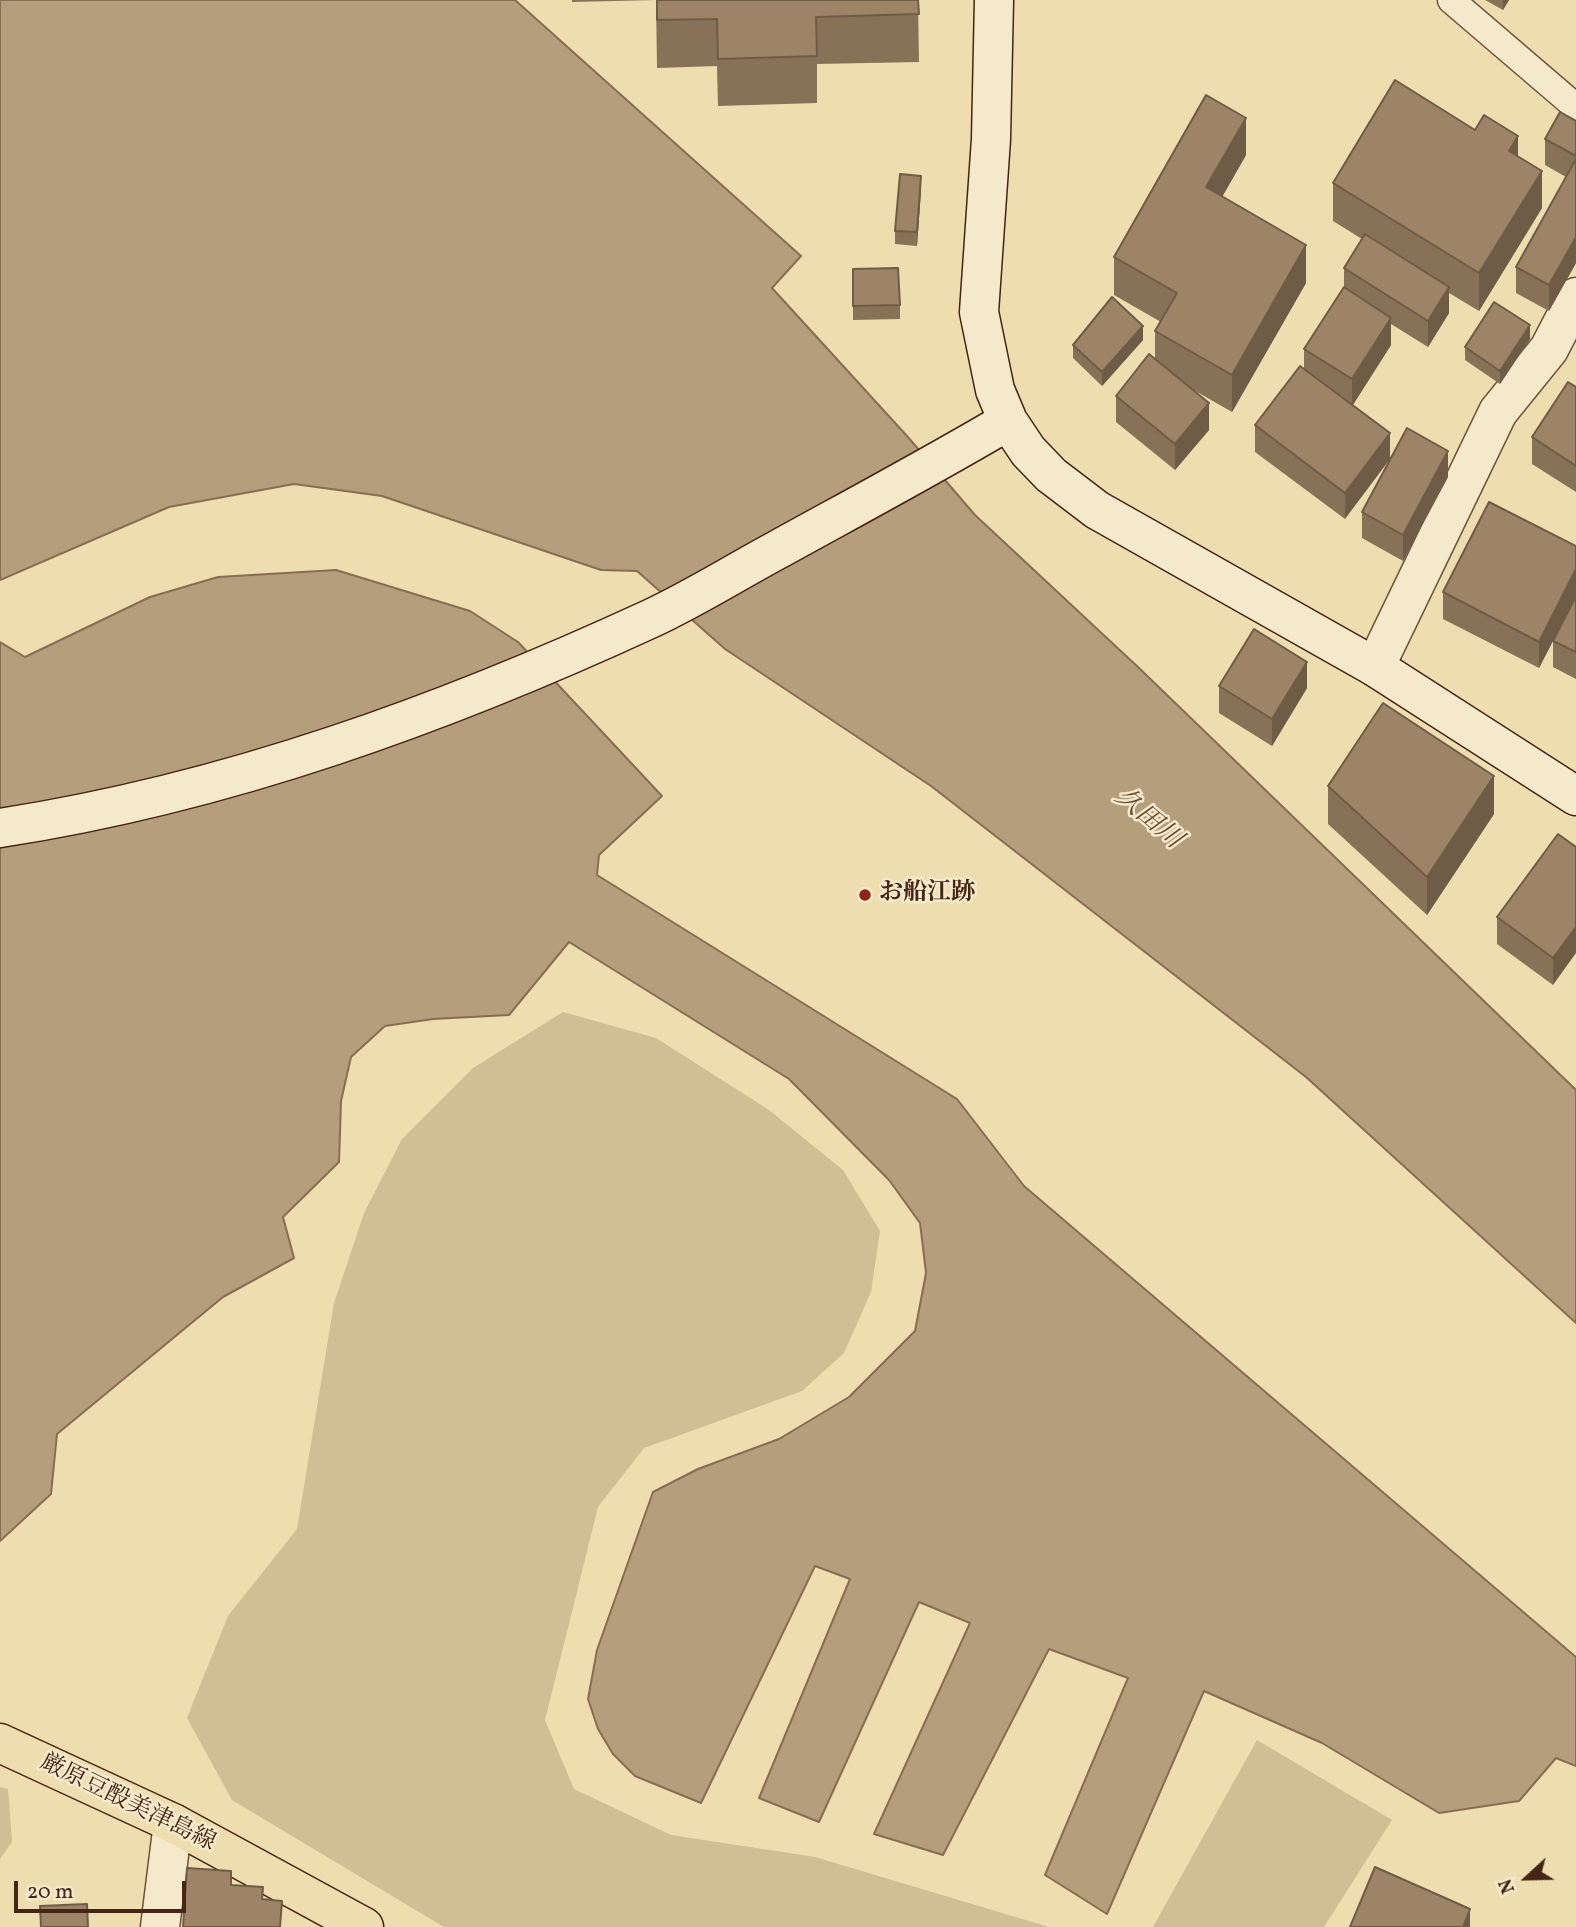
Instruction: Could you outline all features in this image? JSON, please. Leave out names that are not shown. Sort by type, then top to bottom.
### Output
[{"type":"main road","name":"厳原豆酘美津島線","points":[[0,1743],[173,1823],[365,1927]]},
{"type":"street","points":[[994,0],[991,139],[979,312],[995,390],[1008,421],[1028,452],[1051,475],[1097,510],[1375,667],[1576,796]]},
{"type":"street","points":[[1375,667],[1498,412],[1549,349],[1576,297]]},
{"type":"street","points":[[0,828],[149,800],[259,771],[357,739],[442,707],[654,617],[946,458],[1008,421]]},
{"type":"street","points":[[160,1927],[173,1823]]},
{"type":"lane","points":[[1451,0],[1576,107]]},
{"type":"shaded area","points":[[563,1012],[656,1038],[769,1110],[843,1170],[880,1231],[871,1292],[844,1353],[802,1391],[644,1448],[598,1507],[545,1720],[574,1789],[671,1835],[815,1857],[1049,1927],[444,1927],[232,1800],[187,1718],[228,1616],[297,1529],[334,1303],[364,1213],[402,1139],[473,1068]]},
{"type":"shaded area","points":[[1257,1740],[1392,1820],[1324,1927],[1153,1927]]},
{"type":"shaded area","points":[[0,1787],[8,1789],[12,1842],[0,1859]]},
{"type":"water","name":"久田川","points":[[0,0],[515,0],[801,256],[772,288],[975,515],[1139,668],[1576,1090],[1576,1323],[1306,1077],[931,786],[725,649],[637,571],[601,570],[382,496],[294,484],[169,507],[0,580]]},
{"type":"water","points":[[336,570],[470,611],[518,642],[662,796],[599,855],[597,875],[957,1099],[1024,1186],[1576,1657],[1576,1766],[1556,1758],[1519,1801],[1439,1813],[1322,1743],[1204,1691],[1107,1914],[1045,1875],[1128,1678],[1049,1649],[943,1855],[874,1834],[970,1623],[919,1602],[819,1822],[759,1798],[850,1579],[815,1566],[701,1803],[635,1776],[613,1754],[598,1729],[588,1699],[597,1650],[653,1492],[698,1469],[779,1439],[849,1397],[915,1331],[926,1273],[920,1223],[889,1180],[789,1079],[569,942],[509,1015],[433,1019],[385,1026],[351,1057],[341,1101],[339,1162],[283,1217],[294,1258],[223,1297],[57,1434],[51,1494],[0,1541],[0,642],[25,657],[150,597],[218,577]]},
{"type":"building","points":[[657,0],[918,0],[919,14],[816,17],[817,56],[718,59],[717,19],[657,20]]},
{"type":"building","points":[[1395,80],[1475,130],[1484,115],[1518,136],[1509,151],[1542,171],[1479,273],[1333,183]]},
{"type":"building","points":[[1206,95],[1246,118],[1206,187],[1306,245],[1232,375],[1155,331],[1177,293],[1114,257]]},
{"type":"building","points":[[1560,112],[1576,121],[1576,156],[1545,139]]},
{"type":"building","points":[[1576,159],[1576,237],[1549,285],[1516,267]]},
{"type":"building","points":[[900,174],[921,176],[917,232],[895,231]]},
{"type":"building","points":[[1365,234],[1449,287],[1428,321],[1344,268]]},
{"type":"building","points":[[898,268],[900,305],[853,306],[853,269]]},
{"type":"building","points":[[1344,287],[1391,318],[1352,379],[1304,349]]},
{"type":"building","points":[[1112,297],[1143,326],[1102,372],[1073,345]]},
{"type":"building","points":[[1494,302],[1530,325],[1500,371],[1465,347]]},
{"type":"building","points":[[1149,354],[1209,403],[1175,444],[1116,396]]},
{"type":"building","points":[[1300,366],[1390,433],[1345,493],[1255,425]]},
{"type":"building","points":[[1568,382],[1576,387],[1576,466],[1532,437]]},
{"type":"building","points":[[1407,428],[1448,451],[1403,535],[1362,512]]},
{"type":"building","points":[[1489,502],[1576,546],[1576,569],[1539,642],[1443,592]]},
{"type":"building","points":[[1576,596],[1576,652],[1553,641]]},
{"type":"building","points":[[1254,629],[1307,662],[1272,719],[1219,686]]},
{"type":"building","points":[[1383,703],[1494,776],[1427,877],[1328,786]]},
{"type":"building","points":[[1558,834],[1576,847],[1576,927],[1553,958],[1497,917]]},
{"type":"building","points":[[1375,1867],[1470,1909],[1463,1927],[1350,1927]]},
{"type":"building","points":[[187,1868],[231,1871],[231,1885],[263,1887],[262,1899],[282,1901],[280,1927],[183,1927]]},
{"type":"building","points":[[87,1904],[88,1927],[41,1927],[40,1906]]},
{"type":"place","name":"お船江跡","points":[[865,895]]}]
